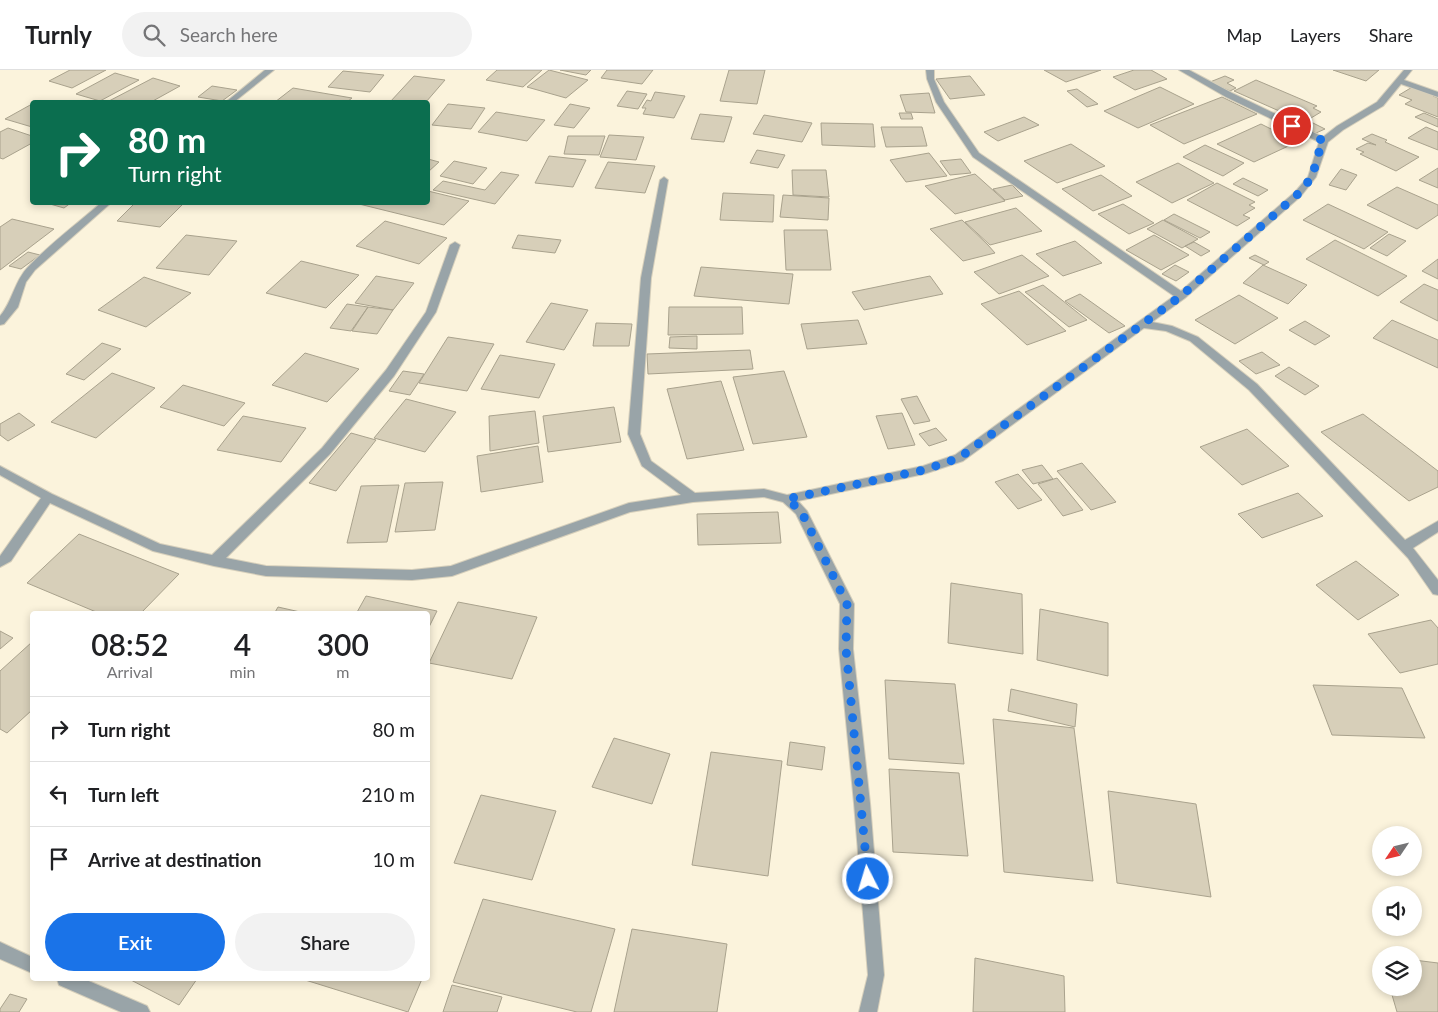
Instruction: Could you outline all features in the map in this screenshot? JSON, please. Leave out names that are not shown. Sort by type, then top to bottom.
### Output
[{"type":"street","points":[[232,100],[270,70]]},
{"type":"street","points":[[930,70],[929,78],[945,110],[959,135],[976,155],[1181,296]]},
{"type":"street","points":[[1183,70],[1229,95],[1324,141]]},
{"type":"street","points":[[787,499],[924,470],[959,458],[1181,296],[1298,194],[1312,177],[1324,141],[1340,128],[1380,104],[1408,70]]},
{"type":"street","points":[[1400,80],[1438,95]]},
{"type":"street","points":[[664,180],[646,278],[634,434],[646,463],[693,498]]},
{"type":"street","points":[[0,322],[13,307],[21,282],[32,268],[105,205]]},
{"type":"street","points":[[214,561],[326,451],[390,373],[431,312],[455,245]]},
{"type":"street","points":[[1142,324],[1168,328],[1194,339],[1253,387],[1404,547],[1438,590]]},
{"type":"street","points":[[0,470],[48,497],[156,548],[266,571],[412,575],[452,571],[629,508],[693,498],[764,493],[787,499],[801,511],[847,604],[846,649],[862,803],[876,975],[868,1012]]},
{"type":"street","points":[[0,562],[7,558],[48,497]]},
{"type":"street","points":[[1404,547],[1438,526]]},
{"type":"street","points":[[0,950],[30,964]]},
{"type":"street","points":[[70,981],[140,1012]]},
{"type":"building","points":[[70,70],[106,70],[72,88],[49,81]]},
{"type":"building","points":[[497,70],[542,70],[523,87],[486,80]]},
{"type":"building","points":[[549,70],[588,80],[566,98],[527,87]]},
{"type":"building","points":[[560,70],[591,70],[586,75]]},
{"type":"building","points":[[607,70],[653,70],[642,84],[601,78]]},
{"type":"building","points":[[729,70],[765,70],[757,104],[720,101]]},
{"type":"building","points":[[1044,70],[1101,70],[1066,82]]},
{"type":"building","points":[[1134,70],[1151,70],[1167,79],[1135,90],[1113,77]]},
{"type":"building","points":[[1333,70],[1379,70],[1366,81]]},
{"type":"building","points":[[343,71],[384,75],[370,92],[328,87]]},
{"type":"building","points":[[115,73],[139,80],[102,100],[76,94]]},
{"type":"building","points":[[414,76],[445,80],[428,100],[392,100]]},
{"type":"building","points":[[970,76],[985,95],[950,99],[936,79]]},
{"type":"building","points":[[1225,76],[1234,80],[1227,83],[1236,88],[1230,91],[1210,82]]},
{"type":"building","points":[[153,78],[180,86],[155,100],[111,100]]},
{"type":"building","points":[[1256,80],[1317,106],[1313,108],[1321,112],[1311,118],[1303,114],[1295,118],[1234,91]]},
{"type":"building","points":[[212,86],[237,90],[223,100],[198,97]]},
{"type":"building","points":[[1414,86],[1438,98],[1438,117],[1405,104],[1412,100],[1399,95]]},
{"type":"building","points":[[1160,87],[1194,104],[1138,128],[1104,111]]},
{"type":"building","points":[[293,88],[352,98],[350,100],[278,100]]},
{"type":"building","points":[[1077,89],[1098,104],[1087,107],[1067,91]]},
{"type":"building","points":[[627,91],[647,94],[638,109],[617,106]]},
{"type":"building","points":[[655,92],[685,96],[674,118],[643,114],[646,108],[642,108],[647,100],[651,101]]},
{"type":"building","points":[[929,93],[935,113],[906,112],[900,95]]},
{"type":"building","points":[[1222,97],[1257,114],[1184,144],[1150,125]]},
{"type":"building","points":[[448,104],[485,108],[471,129],[432,125]]},
{"type":"building","points":[[570,104],[590,108],[574,128],[554,125]]},
{"type":"building","points":[[30,105],[30,126],[5,119]]},
{"type":"building","points":[[496,112],[545,120],[527,141],[478,132]]},
{"type":"building","points":[[899,113],[911,113],[913,119],[901,119]]},
{"type":"building","points":[[1424,113],[1438,119],[1438,127],[1415,117]]},
{"type":"building","points":[[700,114],[732,117],[724,142],[691,139]]},
{"type":"building","points":[[764,115],[812,123],[802,142],[753,134]]},
{"type":"building","points":[[1024,117],[1039,125],[998,141],[984,132]]},
{"type":"building","points":[[1307,120],[1325,129],[1316,133],[1298,124]]},
{"type":"building","points":[[821,123],[873,124],[875,147],[822,145]]},
{"type":"building","points":[[1261,124],[1297,142],[1254,162],[1217,144]]},
{"type":"building","points":[[881,127],[922,127],[927,146],[886,147]]},
{"type":"building","points":[[1426,127],[1438,132],[1438,150],[1408,138]]},
{"type":"building","points":[[8,128],[30,135],[30,144],[3,159],[0,158],[0,132]]},
{"type":"building","points":[[1372,134],[1419,157],[1396,171],[1360,154],[1364,152],[1356,149],[1368,143],[1376,145],[1362,139]]},
{"type":"building","points":[[609,135],[644,137],[636,160],[600,157]]},
{"type":"building","points":[[568,136],[605,136],[599,155],[564,154]]},
{"type":"building","points":[[1071,144],[1105,166],[1057,183],[1024,161]]},
{"type":"building","points":[[1205,145],[1244,163],[1223,176],[1183,157]]},
{"type":"building","points":[[757,150],[785,155],[778,168],[750,163]]},
{"type":"building","points":[[929,153],[947,176],[906,182],[890,160]]},
{"type":"building","points":[[549,156],[586,160],[573,187],[535,183]]},
{"type":"building","points":[[961,159],[971,173],[950,175],[940,161]]},
{"type":"building","points":[[430,160],[439,162],[430,170]]},
{"type":"building","points":[[454,161],[487,168],[473,184],[440,176]]},
{"type":"building","points":[[608,162],[655,166],[645,193],[595,188]]},
{"type":"building","points":[[1178,163],[1214,183],[1172,203],[1136,182]]},
{"type":"building","points":[[1438,168],[1438,188],[1419,180]]},
{"type":"building","points":[[1341,169],[1357,175],[1346,190],[1329,185]]},
{"type":"building","points":[[792,170],[826,170],[829,197],[793,195]]},
{"type":"building","points":[[501,172],[519,175],[495,204],[433,190],[443,181],[485,190]]},
{"type":"building","points":[[975,174],[1005,201],[955,214],[925,186]]},
{"type":"building","points":[[1101,175],[1132,196],[1093,211],[1062,189]]},
{"type":"building","points":[[1243,178],[1268,190],[1258,196],[1233,184]]},
{"type":"building","points":[[1217,183],[1255,202],[1249,205],[1255,208],[1243,215],[1250,218],[1237,226],[1187,200]]},
{"type":"building","points":[[1012,185],[1023,196],[1005,200],[993,189]]},
{"type":"building","points":[[1397,187],[1438,205],[1438,215],[1417,229],[1367,205]]},
{"type":"building","points":[[430,191],[469,201],[444,225],[363,205],[430,205]]},
{"type":"building","points":[[723,193],[774,195],[773,222],[720,220]]},
{"type":"building","points":[[783,195],[829,198],[828,220],[780,217]]},
{"type":"building","points":[[1123,204],[1154,223],[1129,234],[1098,214]]},
{"type":"building","points":[[1328,204],[1388,232],[1364,249],[1303,220]]},
{"type":"building","points":[[54,205],[68,205],[64,208]]},
{"type":"building","points":[[133,205],[182,205],[160,227],[117,221]]},
{"type":"building","points":[[1016,208],[1042,231],[990,245],[965,222]]},
{"type":"building","points":[[1174,214],[1210,232],[1200,238],[1164,220]]},
{"type":"building","points":[[12,219],[54,229],[0,270],[0,227]]},
{"type":"building","points":[[962,220],[995,253],[963,261],[930,229]]},
{"type":"building","points":[[1163,220],[1198,239],[1182,248],[1147,229]]},
{"type":"building","points":[[385,221],[447,238],[419,264],[356,246]]},
{"type":"building","points":[[784,230],[827,230],[831,270],[786,270]]},
{"type":"building","points":[[1389,234],[1406,241],[1387,256],[1370,248]]},
{"type":"building","points":[[186,235],[237,241],[209,275],[156,268]]},
{"type":"building","points":[[518,235],[561,240],[555,253],[512,248]]},
{"type":"building","points":[[1154,235],[1189,255],[1161,270],[1126,250]]},
{"type":"building","points":[[1335,240],[1407,276],[1378,296],[1306,259]]},
{"type":"building","points":[[1075,241],[1102,263],[1063,276],[1036,254]]},
{"type":"building","points":[[1194,242],[1210,251],[1201,256],[1185,246]]},
{"type":"building","points":[[28,252],[40,255],[21,269],[9,266]]},
{"type":"building","points":[[1022,255],[1049,276],[999,294],[974,272]]},
{"type":"building","points":[[1255,255],[1269,262],[1264,265],[1249,258]]},
{"type":"building","points":[[1438,259],[1438,279],[1422,271]]},
{"type":"building","points":[[301,261],[359,275],[326,308],[266,293]]},
{"type":"building","points":[[1175,265],[1189,272],[1176,281],[1162,274]]},
{"type":"building","points":[[1263,265],[1307,285],[1288,304],[1243,283]]},
{"type":"building","points":[[701,267],[793,274],[789,304],[694,296]]},
{"type":"building","points":[[376,276],[414,283],[393,310],[355,303]]},
{"type":"building","points":[[930,276],[943,294],[864,310],[852,292]]},
{"type":"building","points":[[144,277],[191,293],[146,327],[98,310]]},
{"type":"building","points":[[1424,284],[1438,290],[1438,321],[1400,302]]},
{"type":"building","points":[[1043,285],[1087,320],[1069,327],[1025,292]]},
{"type":"building","points":[[1019,291],[1066,331],[1027,345],[981,304]]},
{"type":"building","points":[[1080,294],[1125,326],[1109,333],[1065,301]]},
{"type":"building","points":[[1239,295],[1278,318],[1235,344],[1195,320]]},
{"type":"building","points":[[551,303],[588,310],[564,350],[526,342]]},
{"type":"building","points":[[347,304],[368,307],[351,331],[330,328]]},
{"type":"building","points":[[368,307],[393,310],[377,334],[352,331]]},
{"type":"building","points":[[669,307],[742,307],[743,334],[668,335]]},
{"type":"building","points":[[858,320],[867,344],[807,349],[801,324]]},
{"type":"building","points":[[1392,320],[1438,340],[1438,368],[1373,338]]},
{"type":"building","points":[[1305,321],[1330,336],[1315,345],[1289,330]]},
{"type":"building","points":[[596,323],[632,324],[629,346],[593,346]]},
{"type":"building","points":[[697,336],[697,349],[669,348],[670,337]]},
{"type":"building","points":[[448,337],[494,344],[467,391],[419,383]]},
{"type":"building","points":[[102,343],[121,349],[84,380],[66,374]]},
{"type":"building","points":[[750,350],[753,369],[648,374],[647,354]]},
{"type":"building","points":[[1262,352],[1280,365],[1256,374],[1239,361]]},
{"type":"building","points":[[305,353],[359,369],[327,402],[272,385]]},
{"type":"building","points":[[500,355],[555,364],[539,398],[481,389]]},
{"type":"building","points":[[1289,367],[1319,386],[1305,395],[1275,376]]},
{"type":"building","points":[[403,371],[424,374],[410,395],[389,391]]},
{"type":"building","points":[[784,371],[807,437],[753,444],[733,377]]},
{"type":"building","points":[[112,373],[155,388],[96,438],[51,422]]},
{"type":"building","points":[[721,381],[744,450],[687,459],[667,389]]},
{"type":"building","points":[[183,385],[245,403],[224,426],[160,407]]},
{"type":"building","points":[[917,396],[930,421],[914,424],[901,399]]},
{"type":"building","points":[[406,399],[456,412],[425,452],[374,438]]},
{"type":"building","points":[[614,407],[621,442],[548,452],[543,416]]},
{"type":"building","points":[[535,411],[539,443],[490,451],[489,416]]},
{"type":"building","points":[[19,413],[35,425],[8,441],[0,435],[0,424]]},
{"type":"building","points":[[902,413],[915,445],[888,449],[876,416]]},
{"type":"building","points":[[1363,414],[1438,471],[1438,487],[1409,501],[1321,432]]},
{"type":"building","points":[[243,416],[306,428],[281,462],[217,450]]},
{"type":"building","points":[[936,428],[947,440],[929,446],[919,434]]},
{"type":"building","points":[[1247,429],[1289,466],[1242,485],[1200,447]]},
{"type":"building","points":[[351,433],[376,440],[336,491],[309,483]]},
{"type":"building","points":[[538,446],[543,482],[481,492],[477,456]]},
{"type":"building","points":[[1082,463],[1116,502],[1091,510],[1057,471]]},
{"type":"building","points":[[1042,465],[1053,479],[1033,484],[1022,470]]},
{"type":"building","points":[[1018,474],[1042,500],[1018,509],[995,482]]},
{"type":"building","points":[[1057,478],[1083,510],[1063,516],[1038,484]]},
{"type":"building","points":[[443,482],[435,530],[395,532],[405,483]]},
{"type":"building","points":[[399,485],[387,542],[347,543],[361,486]]},
{"type":"building","points":[[1298,493],[1323,516],[1262,538],[1238,514]]},
{"type":"building","points":[[778,512],[781,543],[698,545],[697,514]]},
{"type":"building","points":[[79,534],[179,574],[143,611],[94,611],[27,583]]},
{"type":"building","points":[[1356,561],[1399,595],[1358,620],[1316,585]]},
{"type":"building","points":[[951,583],[1022,594],[1023,654],[948,643]]},
{"type":"building","points":[[366,596],[437,611],[430,625],[430,611],[358,611]]},
{"type":"building","points":[[458,602],[537,617],[512,679],[430,663]]},
{"type":"building","points":[[278,607],[296,611],[276,611]]},
{"type":"building","points":[[1040,609],[1108,623],[1108,676],[1037,660]]},
{"type":"building","points":[[1431,620],[1438,628],[1438,664],[1400,673],[1368,634]]},
{"type":"building","points":[[0,631],[13,638],[0,649]]},
{"type":"building","points":[[30,644],[30,712],[7,733],[0,729],[0,671]]},
{"type":"building","points":[[885,680],[955,684],[964,764],[889,759]]},
{"type":"building","points":[[1313,685],[1402,688],[1425,738],[1332,735]]},
{"type":"building","points":[[1011,689],[1077,704],[1075,727],[1008,711]]},
{"type":"building","points":[[993,719],[1074,728],[1093,881],[1004,872]]},
{"type":"building","points":[[614,738],[670,754],[652,804],[592,787]]},
{"type":"building","points":[[790,742],[825,747],[822,770],[787,765]]},
{"type":"building","points":[[711,752],[782,761],[768,876],[692,865]]},
{"type":"building","points":[[889,769],[959,773],[968,856],[893,852]]},
{"type":"building","points":[[1108,791],[1196,804],[1211,897],[1117,883]]},
{"type":"building","points":[[481,795],[556,811],[532,880],[454,863]]},
{"type":"building","points":[[483,899],[615,929],[591,1012],[577,1012],[453,982]]},
{"type":"building","points":[[632,929],[727,944],[717,1012],[614,1012]]},
{"type":"building","points":[[975,958],[1064,976],[1065,1012],[973,1012]]},
{"type":"building","points":[[1422,961],[1438,963],[1438,1012],[1397,1012],[1392,996],[1422,996]]},
{"type":"building","points":[[133,981],[196,981],[179,1005]]},
{"type":"building","points":[[308,981],[421,981],[408,1012]]},
{"type":"building","points":[[452,985],[502,997],[497,1012],[443,1012]]},
{"type":"building","points":[[10,994],[27,999],[19,1012],[0,1012],[0,1009]]},
{"type":"route","points":[[868,879],[846,649],[847,604],[801,511],[787,499],[924,470],[959,458],[1181,296],[1298,194],[1312,177],[1324,141],[1292,126]]}]
